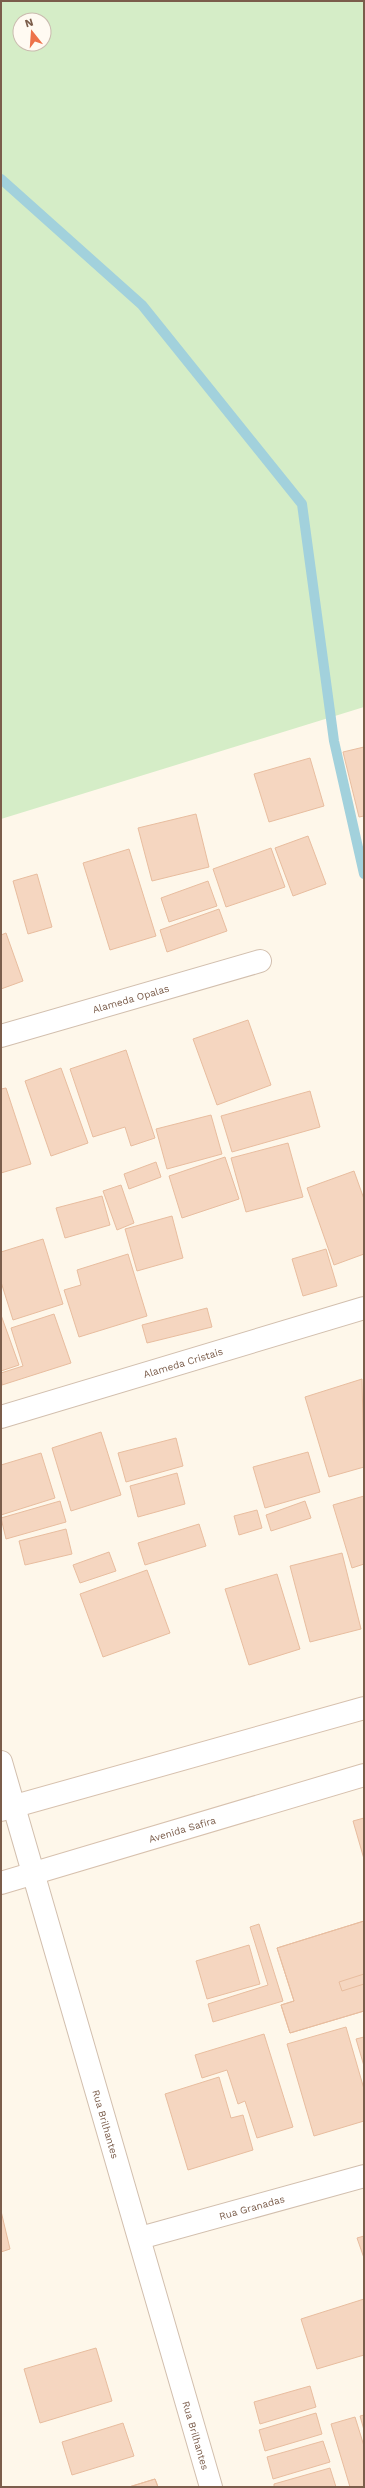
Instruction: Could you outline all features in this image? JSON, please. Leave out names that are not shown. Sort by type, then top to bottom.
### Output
[{"type":"street","name":"Alameda Opalas","points":[[1,1036],[260,961]]},
{"type":"street","name":"Alameda Cristais","points":[[1,1417],[364,1308]]},
{"type":"street","points":[[8,1808],[364,1708]]},
{"type":"street","name":"Rua Brilhantes","points":[[1,1762],[8,1808],[33,1873],[212,2487]]},
{"type":"street","name":"Avenida Safira","points":[[1,1883],[364,1775]]},
{"type":"street","name":"Rua Granadas","points":[[140,2238],[364,2176]]},
{"type":"green space","points":[[1,1],[364,1],[364,707],[1,819]]},
{"type":"building","points":[[364,747],[364,816],[359,817],[343,752]]},
{"type":"building","points":[[310,758],[324,806],[269,822],[254,774]]},
{"type":"building","points":[[196,814],[209,867],[152,881],[138,828]]},
{"type":"building","points":[[308,836],[326,884],[293,896],[275,848]]},
{"type":"building","points":[[271,848],[285,887],[226,907],[213,869]]},
{"type":"building","points":[[129,849],[156,936],[110,950],[83,863]]},
{"type":"building","points":[[37,874],[52,927],[28,934],[13,881]]},
{"type":"building","points":[[208,881],[217,906],[169,922],[161,898]]},
{"type":"building","points":[[219,909],[227,931],[167,952],[160,930]]},
{"type":"building","points":[[6,933],[23,981],[1,989],[1,935]]},
{"type":"building","points":[[248,1020],[271,1085],[217,1105],[193,1039]]},
{"type":"building","points":[[126,1050],[155,1138],[131,1146],[125,1127],[93,1137],[70,1069]]},
{"type":"building","points":[[61,1068],[88,1143],[51,1156],[25,1081]]},
{"type":"building","points":[[6,1088],[31,1164],[1,1173],[1,1089]]},
{"type":"building","points":[[310,1091],[320,1127],[232,1152],[221,1116]]},
{"type":"building","points":[[211,1115],[222,1154],[167,1169],[156,1129]]},
{"type":"building","points":[[288,1143],[303,1197],[246,1212],[231,1158]]},
{"type":"building","points":[[225,1157],[239,1199],[182,1218],[169,1176]]},
{"type":"building","points":[[156,1162],[161,1177],[129,1189],[124,1174]]},
{"type":"building","points":[[354,1171],[364,1199],[364,1254],[334,1265],[307,1188]]},
{"type":"building","points":[[121,1185],[134,1223],[117,1230],[103,1191]]},
{"type":"building","points":[[102,1196],[110,1225],[65,1238],[56,1208]]},
{"type":"building","points":[[172,1216],[183,1258],[137,1271],[125,1229]]},
{"type":"building","points":[[43,1239],[63,1304],[13,1320],[1,1282],[1,1252]]},
{"type":"building","points":[[326,1249],[337,1286],[303,1296],[292,1259]]},
{"type":"building","points":[[128,1254],[147,1316],[79,1337],[64,1290],[81,1285],[77,1270]]},
{"type":"building","points":[[207,1308],[212,1327],[147,1343],[142,1325]]},
{"type":"building","points":[[54,1314],[71,1363],[2,1385],[1,1373],[23,1366],[11,1328]]},
{"type":"building","points":[[1,1315],[19,1365],[1,1371]]},
{"type":"building","points":[[362,1379],[364,1467],[329,1477],[305,1397]]},
{"type":"building","points":[[101,1432],[121,1495],[71,1511],[52,1448]]},
{"type":"building","points":[[176,1438],[183,1466],[126,1482],[118,1453]]},
{"type":"building","points":[[308,1452],[320,1492],[265,1508],[253,1467]]},
{"type":"building","points":[[41,1453],[55,1498],[1,1515],[1,1465]]},
{"type":"building","points":[[177,1473],[185,1504],[138,1517],[130,1486]]},
{"type":"building","points":[[364,1496],[364,1564],[352,1568],[333,1505]]},
{"type":"building","points":[[60,1501],[66,1522],[6,1539],[1,1518]]},
{"type":"building","points":[[305,1501],[311,1518],[271,1531],[266,1515]]},
{"type":"building","points":[[257,1510],[262,1528],[239,1535],[234,1516]]},
{"type":"building","points":[[199,1524],[206,1546],[145,1565],[138,1543]]},
{"type":"building","points":[[66,1529],[72,1554],[25,1565],[19,1541]]},
{"type":"building","points":[[109,1552],[116,1571],[80,1583],[73,1565]]},
{"type":"building","points":[[342,1553],[361,1629],[310,1642],[290,1566]]},
{"type":"building","points":[[147,1570],[170,1633],[103,1657],[80,1594]]},
{"type":"building","points":[[277,1574],[300,1649],[249,1665],[225,1589]]},
{"type":"building","points":[[364,1818],[364,1859],[353,1821]]},
{"type":"building","points":[[364,1921],[364,1974],[339,1982],[342,1991],[364,1984],[364,2011],[290,2033],[281,2005],[294,2001],[277,1948]]},
{"type":"building","points":[[364,1921],[364,2011],[290,2033],[281,2005],[294,2001],[277,1948]]},
{"type":"building","points":[[259,1924],[283,2001],[213,2022],[208,2004],[268,1985],[250,1927]]},
{"type":"building","points":[[249,1945],[260,1984],[207,1999],[196,1961]]},
{"type":"building","points":[[346,2027],[364,2089],[364,2121],[314,2136],[287,2044]]},
{"type":"building","points":[[264,2034],[293,2127],[257,2138],[245,2101],[238,2104],[227,2070],[202,2078],[195,2055]]},
{"type":"building","points":[[364,2037],[364,2066],[356,2039]]},
{"type":"building","points":[[219,2077],[231,2118],[243,2115],[253,2150],[188,2170],[165,2094]]},
{"type":"building","points":[[1,2211],[10,2249],[1,2252]]},
{"type":"building","points":[[364,2236],[364,2258],[357,2238]]},
{"type":"building","points":[[364,2299],[364,2355],[317,2369],[301,2319]]},
{"type":"building","points":[[96,2348],[112,2401],[40,2423],[24,2369]]},
{"type":"building","points":[[310,2386],[316,2407],[260,2424],[254,2402]]},
{"type":"building","points":[[316,2413],[322,2434],[265,2451],[259,2430]]},
{"type":"building","points":[[364,2415],[364,2430],[360,2416]]},
{"type":"building","points":[[355,2417],[364,2446],[364,2487],[350,2487],[331,2424]]},
{"type":"building","points":[[123,2423],[134,2456],[72,2475],[62,2442]]},
{"type":"building","points":[[323,2441],[330,2462],[273,2479],[267,2457]]},
{"type":"building","points":[[330,2468],[336,2487],[274,2487],[274,2484]]},
{"type":"building","points":[[155,2479],[158,2487],[129,2487]]},
{"type":"building","points":[[155,2479],[158,2487],[129,2487]]},
{"type":"waterway","points":[[1,179],[142,305],[302,504],[334,741],[364,874]]}]
